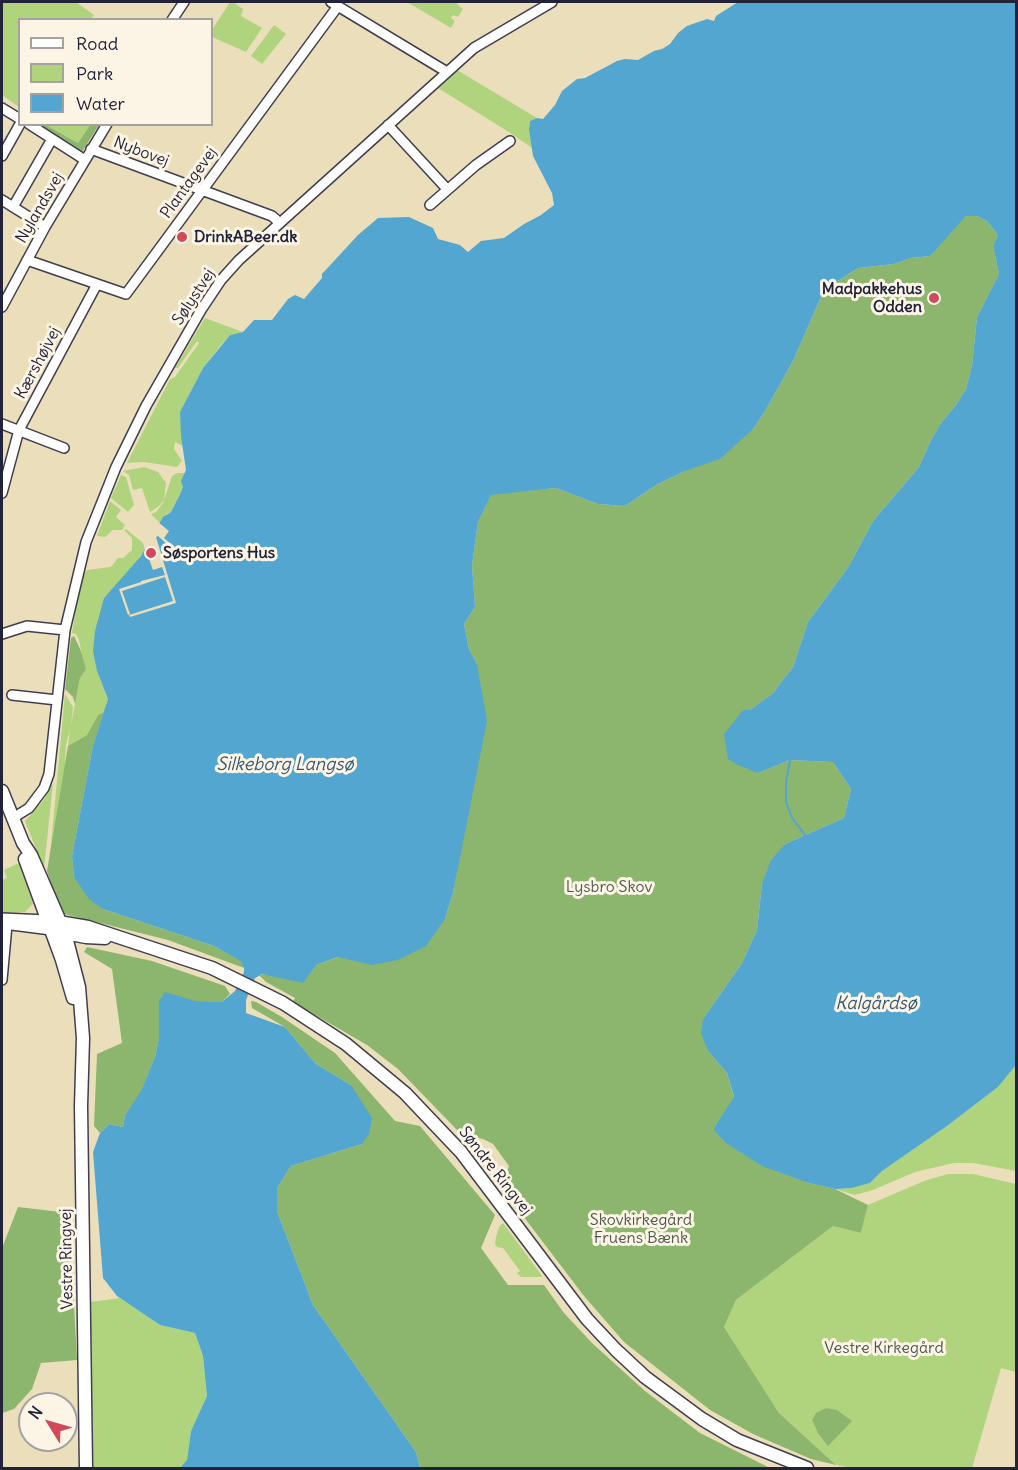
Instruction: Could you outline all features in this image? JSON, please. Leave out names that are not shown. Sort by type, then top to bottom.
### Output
[{"type":"main road","points":[[2,791],[23,843],[31,855],[56,926]]},
{"type":"main road","points":[[23,843],[24,858],[56,926]]},
{"type":"main road","name":"Søndre Ringvej","points":[[56,926],[86,937],[122,939],[185,958],[259,991],[346,1044],[405,1093],[461,1152],[587,1319],[645,1377],[702,1419],[737,1440],[807,1468]]},
{"type":"main road","name":"Vestre Ringvej","points":[[56,926],[72,954],[80,996],[83,1038],[81,1049]]},
{"type":"main road","name":"Vestre Ringvej","points":[[56,926],[81,1049],[86,1468]]},
{"type":"street","points":[[173,18],[184,2]]},
{"type":"street","name":"Sølystvej","points":[[13,818],[29,808],[44,788],[48,774],[65,630],[86,543],[116,467],[146,406],[201,310],[221,280],[239,260],[447,72],[485,40],[552,2]]},
{"type":"street","points":[[335,4],[447,72]]},
{"type":"street","name":"Plantagevej","points":[[27,260],[126,294],[335,4]]},
{"type":"street","points":[[2,108],[18,118]]},
{"type":"street","points":[[388,125],[447,189]]},
{"type":"street","points":[[2,156],[19,126]]},
{"type":"street","points":[[32,126],[85,160]]},
{"type":"street","name":"Nylandsvej","points":[[2,308],[45,227],[106,126]]},
{"type":"street","points":[[13,207],[52,139]]},
{"type":"street","points":[[430,204],[476,165],[510,141]]},
{"type":"street","name":"Nybovej","points":[[92,149],[272,216],[280,223]]},
{"type":"street","points":[[2,200],[45,227]]},
{"type":"street","name":"Kærshøjvej","points":[[2,493],[19,430],[97,285]]},
{"type":"street","points":[[2,424],[64,448]]},
{"type":"street","points":[[2,634],[27,626],[65,630]]},
{"type":"street","points":[[12,695],[57,700]]},
{"type":"street","points":[[2,980],[3,922],[56,926]]},
{"type":"green space","points":[[2,2],[76,2],[94,15],[92,18],[18,18],[18,106],[2,95]]},
{"type":"green space","points":[[230,2],[243,9],[241,16],[262,28],[246,52],[213,37],[213,28]]},
{"type":"green space","points":[[407,2],[458,2],[457,4],[463,9],[458,17],[453,15],[451,18],[455,21],[451,28]]},
{"type":"green space","points":[[274,25],[286,34],[262,64],[251,56]]},
{"type":"green space","points":[[457,70],[537,118],[530,121],[532,148],[438,88]]},
{"type":"green space","points":[[34,126],[48,126],[78,143],[89,126],[98,126],[82,152],[78,153]]},
{"type":"green space","points":[[48,126],[89,126],[78,143]]},
{"type":"green space","name":"Lysbro Skov","points":[[966,216],[977,216],[987,221],[998,235],[993,246],[999,274],[977,317],[972,366],[966,389],[941,423],[919,467],[873,521],[849,566],[808,622],[793,667],[773,693],[750,710],[758,773],[790,760],[833,762],[851,789],[844,818],[785,844],[762,884],[757,930],[742,963],[703,1019],[708,1051],[727,1073],[734,1098],[713,1129],[809,1183],[835,1189],[868,1205],[861,1233],[833,1226],[736,1300],[724,1327],[779,1413],[836,1465],[811,1459],[753,1434],[710,1410],[624,1342],[584,1296],[501,1187],[509,1166],[493,1144],[483,1139],[462,1135],[398,1069],[367,1045],[293,1002],[295,998],[266,982],[259,975],[316,965],[445,919],[453,893],[464,831],[477,664],[469,649],[464,624],[475,607],[472,565],[478,522],[491,494],[556,488],[598,504],[625,506],[658,484],[685,471],[753,429],[793,361],[824,290],[858,268],[894,264],[911,258],[930,256],[948,232]]},
{"type":"green space","points":[[205,318],[243,332],[230,335],[220,346],[203,368],[180,412],[183,446],[175,442],[174,449],[182,461],[177,467],[144,462],[127,463],[170,379],[175,377],[199,343],[197,341],[178,368],[175,368]]},
{"type":"green space","points":[[144,467],[158,472],[166,483],[164,500],[150,512],[142,488],[133,490],[129,475],[123,471]]},
{"type":"green space","points":[[185,473],[183,487],[171,512],[166,514],[161,524],[151,514],[156,512],[163,503],[172,476]]},
{"type":"green space","points":[[121,475],[126,477],[134,505],[128,512],[111,498]]},
{"type":"green space","points":[[110,501],[121,510],[116,517],[125,525],[122,530],[113,530],[105,537],[97,536]]},
{"type":"green space","points":[[126,529],[143,543],[145,550],[104,598],[97,671],[108,699],[104,712],[98,715],[87,735],[68,746],[70,729],[66,745],[64,780],[50,856],[65,694],[73,707],[71,725],[80,678],[85,669],[79,640],[76,634],[72,633],[83,575],[87,570],[111,567],[118,558],[123,558],[132,550],[132,538],[124,530]]},
{"type":"green space","points":[[74,636],[86,669],[80,678],[75,704],[73,697],[65,689],[71,638]]},
{"type":"green space","points":[[104,712],[93,745],[72,856],[74,877],[103,909],[214,946],[242,961],[244,968],[168,940],[64,914],[60,910],[47,871],[68,746],[87,735],[98,715]]},
{"type":"green space","points":[[53,783],[44,869],[25,821],[43,801]]},
{"type":"green space","points":[[21,862],[33,904],[25,912],[2,913],[2,880],[7,878],[4,870]]},
{"type":"green space","points":[[87,947],[152,961],[225,986],[230,994],[222,1002],[159,1001],[159,1038],[155,1057],[141,1092],[125,1115],[123,1127],[109,1124],[100,1133],[94,1126],[97,1054],[122,1043],[112,969],[84,952]]},
{"type":"green space","points":[[251,1001],[282,1017],[335,1053],[395,1121],[420,1126],[495,1215],[481,1248],[508,1285],[544,1285],[564,1313],[592,1343],[645,1391],[700,1433],[770,1468],[420,1468],[416,1452],[313,1305],[277,1211],[277,1188],[291,1166],[362,1144],[351,1085],[316,1064],[285,1027],[252,1008]]},
{"type":"green space","points":[[1016,1065],[1016,1171],[973,1163],[954,1163],[915,1172],[855,1195],[835,1189],[852,1188],[870,1183],[882,1171],[998,1087]]},
{"type":"green space","name":"Vestre Kirkegård","points":[[948,1174],[973,1174],[1016,1184],[1016,1372],[1001,1368],[972,1468],[852,1468],[836,1465],[779,1413],[724,1327],[736,1300],[833,1226],[861,1233],[868,1205],[924,1181]]},
{"type":"green space","points":[[18,1207],[69,1213],[77,1360],[41,1363],[32,1389],[29,1392],[18,1392],[18,1405],[14,1409],[2,1413],[2,1248]]},
{"type":"green space","points":[[503,1223],[541,1277],[521,1277],[517,1273],[520,1271],[503,1248],[497,1247],[496,1237]]},
{"type":"green space","points":[[120,1298],[160,1325],[195,1333],[203,1356],[207,1396],[191,1431],[187,1460],[180,1468],[93,1468],[90,1302]]},
{"type":"green space","points":[[826,1408],[837,1410],[852,1421],[828,1446],[812,1420],[816,1413]]},
{"type":"water","name":"Silkeborg Langsø","points":[[738,2],[1016,2],[1016,1065],[998,1087],[882,1171],[870,1183],[852,1188],[835,1189],[809,1183],[762,1166],[726,1143],[713,1129],[734,1097],[727,1073],[708,1051],[701,1033],[703,1019],[742,963],[757,930],[762,884],[771,860],[785,844],[844,818],[851,789],[833,762],[790,760],[758,773],[738,765],[728,759],[724,734],[743,710],[750,710],[773,693],[793,667],[808,622],[849,566],[873,521],[919,467],[941,423],[966,389],[972,366],[977,317],[999,274],[993,246],[998,235],[987,221],[977,216],[966,216],[930,256],[911,258],[894,264],[858,268],[824,290],[793,361],[765,411],[753,429],[720,459],[685,471],[658,484],[625,506],[598,504],[556,488],[491,495],[478,522],[472,565],[475,607],[464,624],[469,649],[477,664],[487,721],[453,893],[445,919],[426,946],[398,960],[372,965],[338,957],[316,965],[303,983],[262,974],[255,978],[246,1000],[246,1013],[285,1027],[316,1064],[351,1085],[372,1118],[369,1134],[362,1144],[291,1166],[277,1188],[277,1211],[313,1305],[416,1452],[420,1468],[180,1468],[187,1460],[191,1431],[207,1396],[203,1356],[195,1333],[160,1325],[117,1296],[103,1278],[93,1152],[100,1133],[109,1124],[123,1127],[125,1115],[141,1091],[155,1057],[159,1038],[159,1001],[165,992],[195,1001],[222,1002],[235,991],[244,968],[241,961],[214,946],[103,909],[89,899],[74,877],[72,856],[93,745],[108,699],[97,671],[93,651],[95,631],[104,598],[141,556],[163,517],[171,512],[180,494],[183,487],[181,481],[186,470],[180,412],[203,368],[230,335],[243,332],[254,320],[272,320],[288,299],[295,295],[304,299],[322,278],[322,274],[358,235],[378,218],[409,217],[433,228],[438,239],[460,245],[468,252],[481,241],[504,238],[541,215],[554,205],[552,193],[533,156],[530,121],[537,118],[543,119],[555,105],[562,91],[577,79],[585,78],[617,61],[638,60],[662,49],[687,26],[707,19],[714,21],[716,16]]},
{"type":"pier","points":[[158,522],[169,531],[164,538],[182,553],[180,556],[158,536],[156,537],[176,603],[130,617],[129,615],[173,601],[165,577],[122,591],[130,614],[128,615],[119,589],[165,575],[162,567],[153,570],[144,545]]},
{"type":"waterway","points":[[790,760],[786,782],[786,802],[792,818],[805,835]]},
{"type":"place","name":"DrinkABeer.dk","points":[[182,237]]},
{"type":"place","name":"Madpakkehus Odden","points":[[934,298]]},
{"type":"place","name":"Søsportens Hus","points":[[151,553]]},
{"type":"water label","name":"Kalgårdsø","points":[[876,1004]]},
{"type":"park label","name":"Skovkirkegård Fruens Bænk","points":[[641,1229]]}]
